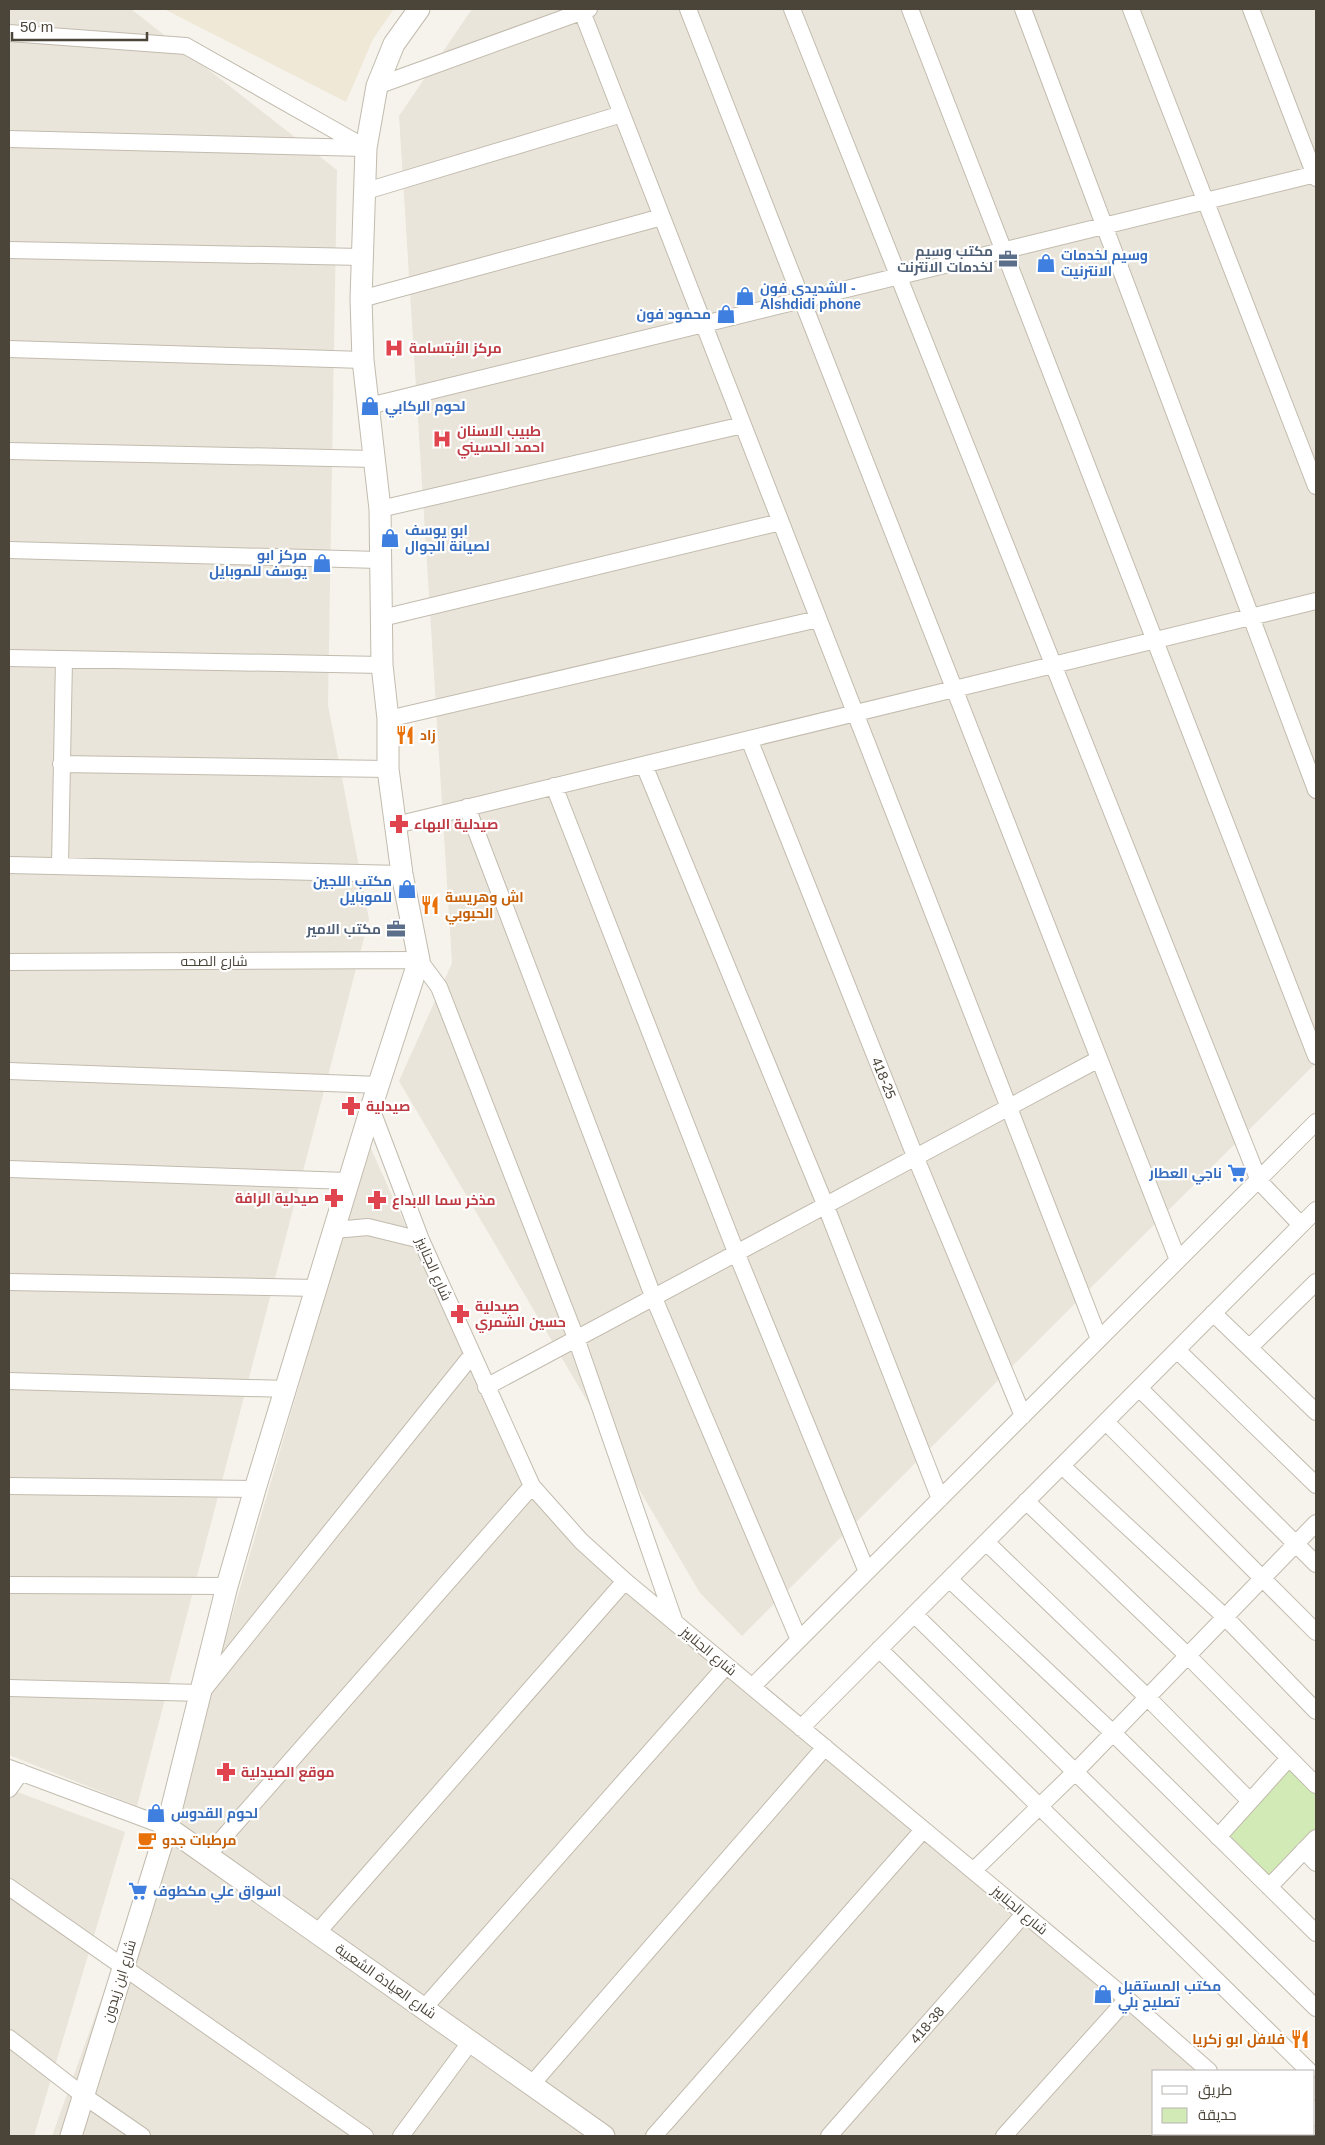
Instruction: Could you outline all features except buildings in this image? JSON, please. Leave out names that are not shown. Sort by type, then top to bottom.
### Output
[{"type":"street","points":[[419,9],[394,44],[377,86],[366,148],[366,191],[362,224],[361,299],[363,360],[380,508],[379,560],[382,664],[388,720],[388,769],[402,874],[419,960],[439,987],[576,1338],[675,1623]]},
{"type":"street","points":[[688,9],[1178,1260]]},
{"type":"street","points":[[792,9],[1259,1180],[1302,1225]]},
{"type":"street","points":[[910,9],[1316,1056]]},
{"type":"street","points":[[1023,9],[1316,790]]},
{"type":"street","points":[[1131,9],[1316,486]]},
{"type":"street","points":[[369,406],[802,300],[900,278],[1206,201],[1316,176],[1251,9]]},
{"type":"street","points":[[377,86],[584,10],[622,114],[1099,1340]]},
{"type":"street","points":[[9,33],[186,46],[366,148]]},
{"type":"street","points":[[366,191],[622,114]]},
{"type":"street","points":[[9,139],[366,148]]},
{"type":"street","points":[[361,299],[662,217]]},
{"type":"street","points":[[9,250],[362,257]]},
{"type":"street","points":[[9,349],[363,360]]},
{"type":"street","points":[[380,508],[743,425]]},
{"type":"street","points":[[9,451],[374,459]]},
{"type":"street","points":[[382,618],[781,522]]},
{"type":"street","points":[[9,550],[379,560]]},
{"type":"street","points":[[396,825],[1316,601]]},
{"type":"street","points":[[388,720],[818,619]]},
{"type":"street","points":[[9,658],[382,664]]},
{"type":"street","points":[[60,865],[64,659]]},
{"type":"street","name":"418-25","points":[[749,739],[915,1156],[1023,1416]]},
{"type":"street","points":[[62,764],[388,769]]},
{"type":"street","points":[[644,764],[825,1204],[940,1499]]},
{"type":"street","points":[[554,786],[736,1252],[867,1572]]},
{"type":"street","points":[[468,807],[653,1296],[799,1640]]},
{"type":"street","points":[[9,865],[402,874]]},
{"type":"street","name":"شارع الصحه","points":[[9,962],[419,960]]},
{"type":"street","name":"شارع ابن زيدون","points":[[71,2136],[167,1827],[227,1586],[255,1489],[348,1181],[419,960]]},
{"type":"street","points":[[486,1386],[1099,1059]]},
{"type":"street","points":[[9,1071],[380,1085]]},
{"type":"street","name":"شارع الجنابيز","points":[[371,1108],[421,1240],[532,1486],[581,1541],[625,1580],[752,1688],[1127,1999],[1209,2070]]},
{"type":"street","points":[[752,1688],[1316,1122]]},
{"type":"street","points":[[9,1169],[348,1181]]},
{"type":"street","points":[[801,1728],[1316,1210]]},
{"type":"street","points":[[334,1230],[368,1227],[421,1240]]},
{"type":"street","points":[[9,1282],[317,1288]]},
{"type":"street","points":[[1250,1347],[1316,1282]]},
{"type":"street","points":[[1213,1313],[1316,1412]]},
{"type":"street","points":[[1177,1350],[1316,1485]]},
{"type":"street","points":[[9,1688],[201,1693],[472,1355]]},
{"type":"street","points":[[9,1381],[286,1389]]},
{"type":"street","points":[[1139,1388],[1316,1564]]},
{"type":"street","points":[[1106,1422],[1316,1632]]},
{"type":"street","points":[[1062,1466],[1225,1617],[1316,1711]]},
{"type":"street","points":[[9,1486],[255,1489]]},
{"type":"street","points":[[208,1855],[532,1486]]},
{"type":"street","points":[[1026,1502],[1187,1655],[1316,1785]]},
{"type":"street","points":[[973,1871],[1076,1771],[1316,1523]]},
{"type":"street","points":[[986,1542],[1147,1697],[1250,1801]]},
{"type":"street","points":[[949,1579],[1112,1732],[1316,1933]]},
{"type":"street","points":[[317,1933],[625,1580]]},
{"type":"street","points":[[9,1585],[227,1586]]},
{"type":"street","points":[[914,1614],[1316,2008]]},
{"type":"street","points":[[878,1650],[1308,2070]]},
{"type":"street","points":[[424,2008],[726,1666]]},
{"type":"street","points":[[532,2084],[825,1747]]},
{"type":"street","points":[[1218,1837],[1290,1758]]},
{"type":"street","points":[[9,1789],[15,1770],[167,1827]]},
{"type":"street","name":"شارع العيادة الشعبية","points":[[167,1827],[604,2136]]},
{"type":"street","points":[[654,2136],[923,1830]]},
{"type":"street","points":[[1269,1887],[1316,1838]]},
{"type":"street","points":[[1304,1850],[1316,1863]]},
{"type":"street","points":[[9,1887],[365,2136]]},
{"type":"street","name":"418-38","points":[[829,2136],[1024,1914]]},
{"type":"street","points":[[1004,2136],[1127,1999]]},
{"type":"street","points":[[9,2038],[84,2096],[142,2136]]},
{"type":"street","points":[[401,2136],[471,2042]]},
{"type":"shaded area","points":[[9,9],[131,9],[337,170],[328,705],[369,919],[137,1806],[9,1755]]},
{"type":"shaded area","points":[[164,9],[394,9],[373,39],[346,102]]},
{"type":"shaded area","points":[[472,9],[1316,9],[1316,1063],[742,1636],[700,1593],[399,1081],[452,963],[399,116]]},
{"type":"shaded area","points":[[369,1144],[520,1482],[1198,2070],[1152,2070],[1152,2135],[1275,2136],[613,2136],[172,1823]]},
{"type":"shaded area","points":[[9,1789],[125,1832],[34,2136],[9,2136]]},
{"type":"shaded area","points":[[166,1818],[604,2136],[52,2136]]},
{"type":"green space","points":[[1290,1764],[1316,1790],[1316,1832],[1268,1881],[1223,1837]]},
{"type":"place","name":"مكتب وسيم لخدمات الانترنت","points":[[1008,259]]},
{"type":"place","name":"وسيم لخدمات الانترنيت","points":[[1046,263]]},
{"type":"place","name":"الشديدي فون - Alshdidi phone","points":[[745,296]]},
{"type":"place","name":"محمود فون","points":[[726,314]]},
{"type":"place","name":"مركز الأبتسامة","points":[[394,348]]},
{"type":"place","name":"لحوم الركابي","points":[[370,406]]},
{"type":"place","name":"طبيب الاسنان احمد الحسيني","points":[[442,439]]},
{"type":"place","name":"ابو يوسف لصيانة الجوال","points":[[390,538]]},
{"type":"place","name":"مركز ابو يوسف للموبايل","points":[[322,563]]},
{"type":"place","name":"زاد","points":[[405,735]]},
{"type":"place","name":"صيدلية البهاء","points":[[399,824]]},
{"type":"place","name":"مكتب اللجين للموبايل","points":[[407,889]]},
{"type":"place","name":"اش وهريسة الحبوبي","points":[[430,905]]},
{"type":"place","name":"مكتب الامير","points":[[396,929]]},
{"type":"place","name":"صيدلية","points":[[351,1106]]},
{"type":"place","name":"ناجي العطار","points":[[1237,1173]]},
{"type":"place","name":"صيدلية الرافة","points":[[334,1198]]},
{"type":"place","name":"مذخر سما الابداع","points":[[377,1200]]},
{"type":"place","name":"صيدلية حسين الشمري","points":[[460,1314]]},
{"type":"place","name":"موقع الصيدلية","points":[[226,1772]]},
{"type":"place","name":"لحوم القدوس","points":[[156,1813]]},
{"type":"place","name":"مرطبات جدو","points":[[147,1840]]},
{"type":"place","name":"اسواق علي مكطوف","points":[[138,1891]]},
{"type":"place","name":"مكتب المستقبل تصليح بلي","points":[[1103,1994]]},
{"type":"place","name":"فلافل ابو زكريا","points":[[1300,2039]]}]
